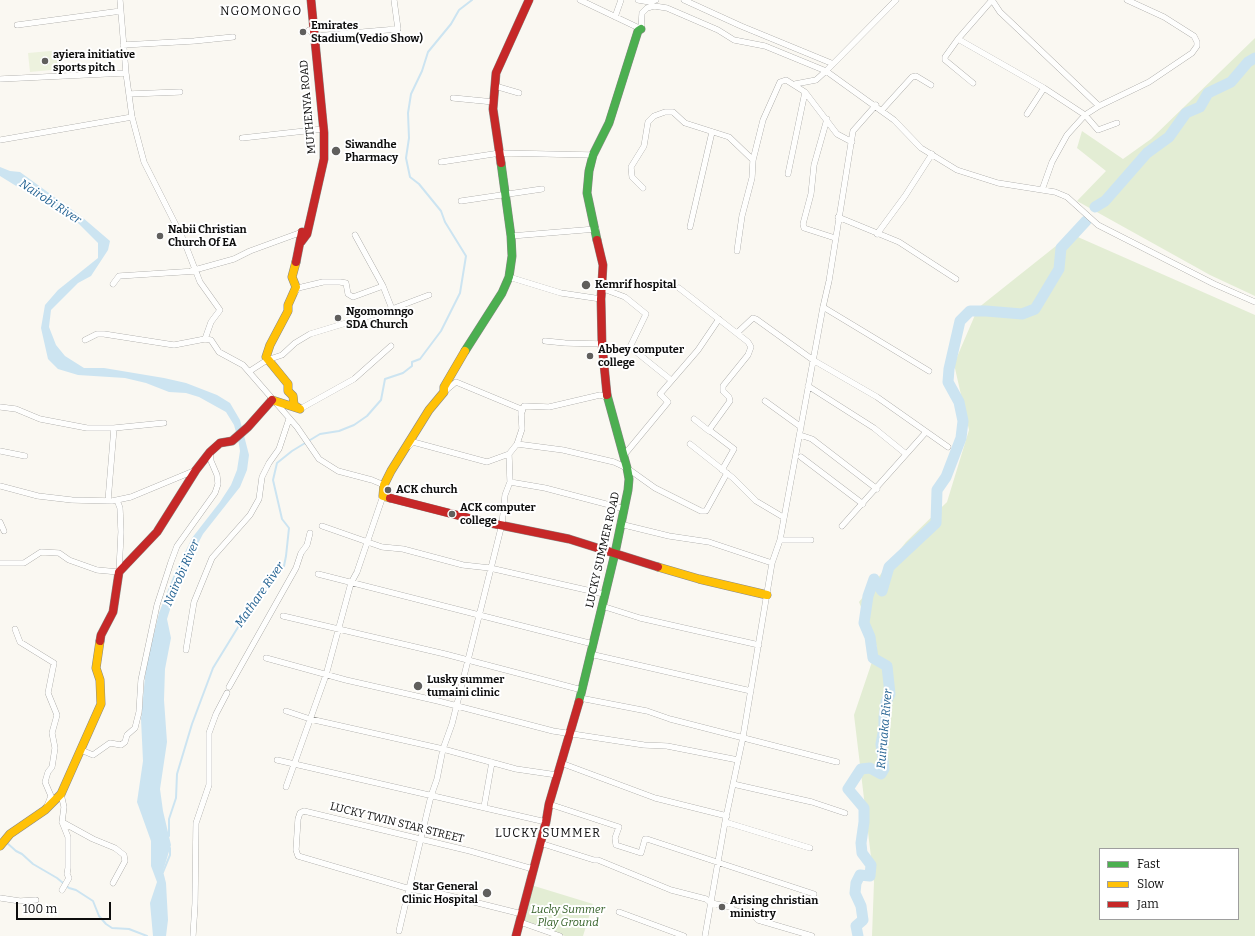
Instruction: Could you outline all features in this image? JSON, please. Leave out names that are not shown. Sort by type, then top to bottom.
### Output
[{"type":"street","points":[[120,0],[123,45],[132,117],[144,162],[154,185],[169,210],[197,271],[200,282],[220,310],[211,322],[205,339]]},
{"type":"street","name":"MUTHENYA ROAD","points":[[267,360],[266,357],[270,345],[288,311],[288,304],[296,287],[292,277],[320,180],[324,159],[323,129],[311,0]]},
{"type":"street","points":[[314,28],[309,30],[315,36],[398,29],[394,0]]},
{"type":"street","points":[[444,392],[444,387],[462,354],[502,293],[509,277],[512,256],[511,236],[494,102],[496,72],[529,0]]},
{"type":"street","points":[[580,0],[641,29],[642,13],[647,8],[662,6],[718,30],[734,40],[765,46],[826,71],[876,105],[894,120],[921,148],[957,170],[998,184],[1055,192],[1067,197],[1076,203],[1098,224],[1255,302]]},
{"type":"street","points":[[615,17],[621,0]]},
{"type":"street","points":[[638,0],[650,2],[656,0]]},
{"type":"street","points":[[684,0],[741,26],[831,63]]},
{"type":"street","points":[[795,84],[816,80],[896,0]]},
{"type":"street","points":[[974,83],[945,60],[945,57],[958,39],[992,0],[1000,12],[1099,106]]},
{"type":"street","points":[[1042,190],[1050,167],[1067,135],[1085,116],[1099,106],[1149,82],[1192,53],[1197,46],[1194,36],[1164,17],[1127,0]]},
{"type":"street","points":[[17,25],[121,11]]},
{"type":"street","name":"LUCKY SUMMER ROAD","points":[[516,936],[546,822],[549,804],[581,694],[615,553],[620,524],[625,509],[629,479],[627,468],[616,437],[607,397],[602,344],[601,288],[603,264],[587,193],[589,171],[593,155],[608,123],[638,31],[641,29]]},
{"type":"street","points":[[123,45],[194,42],[233,37]]},
{"type":"street","points":[[958,39],[1044,88],[1085,116],[1098,130],[1117,123]]},
{"type":"street","points":[[0,79],[126,73]]},
{"type":"street","points":[[882,110],[912,77],[916,76],[931,85]]},
{"type":"street","points":[[737,251],[742,216],[752,178],[753,160],[763,120],[780,82],[786,80],[795,84],[805,92],[828,119],[838,134],[852,142]]},
{"type":"street","points":[[496,86],[519,93]]},
{"type":"street","points":[[1027,114],[1044,88]]},
{"type":"street","points":[[129,94],[180,92]]},
{"type":"street","points":[[788,174],[805,92]]},
{"type":"street","points":[[453,98],[494,102]]},
{"type":"street","points":[[705,936],[726,819],[743,737],[772,563],[780,540],[822,307],[829,281],[838,217],[853,131],[876,105]]},
{"type":"street","points":[[643,188],[632,177],[630,170],[644,146],[646,126],[654,116],[673,112],[685,123],[729,137],[753,160]]},
{"type":"street","points":[[0,140],[132,117]]},
{"type":"street","points":[[828,119],[814,165],[811,194],[803,224],[804,228],[835,238]]},
{"type":"street","points":[[242,138],[323,129]]},
{"type":"street","points":[[690,227],[712,132]]},
{"type":"street","points":[[441,162],[500,153],[593,155]]},
{"type":"street","points":[[877,234],[905,196],[932,154]]},
{"type":"street","points":[[461,201],[542,189]]},
{"type":"street","points":[[838,217],[899,242],[956,279]]},
{"type":"street","points":[[511,236],[596,229]]},
{"type":"street","points":[[197,271],[191,271],[234,259],[250,251],[304,233]]},
{"type":"street","points":[[355,235],[383,286],[392,309]]},
{"type":"street","points":[[113,284],[119,276],[197,271]]},
{"type":"street","points":[[509,277],[561,293],[601,299]]},
{"type":"street","points":[[291,299],[298,288],[324,282],[346,283],[348,294],[353,297],[383,286]]},
{"type":"street","points":[[601,288],[625,297],[646,314],[630,347],[671,380]]},
{"type":"street","points":[[679,288],[737,333],[750,345],[751,350],[723,386],[723,391],[730,397],[730,401],[709,431]]},
{"type":"street","points":[[250,371],[267,360],[282,355],[295,343],[310,334],[392,309],[429,295]]},
{"type":"street","points":[[822,307],[929,371]]},
{"type":"street","points":[[737,333],[754,318],[756,319],[813,360],[877,397],[948,447]]},
{"type":"street","points":[[626,454],[667,402],[660,394],[698,350],[719,319]]},
{"type":"street","points":[[85,340],[97,334],[174,345],[205,339],[211,340],[219,352],[243,365],[250,371],[272,400],[296,427],[319,459],[338,471],[372,480],[384,485]]},
{"type":"street","points":[[545,341],[602,344]]},
{"type":"street","points":[[272,400],[300,409],[354,379],[391,346]]},
{"type":"street","points":[[267,360],[288,384],[288,391],[293,396],[294,405],[300,409]]},
{"type":"street","points":[[286,787],[296,764],[326,675],[351,583],[357,572],[383,496],[384,485],[428,410],[444,392],[456,382],[521,409]]},
{"type":"street","points":[[808,386],[874,428],[906,454]]},
{"type":"street","points":[[521,409],[521,415],[524,406],[549,407],[600,395],[607,397]]},
{"type":"street","points":[[119,572],[157,532],[196,470],[210,452],[220,443],[232,441],[272,400]]},
{"type":"street","points":[[764,401],[801,427]]},
{"type":"street","points":[[0,407],[16,410],[40,419],[87,428],[114,428],[164,423]]},
{"type":"street","points":[[402,454],[413,442],[487,462],[509,454],[518,444],[522,429],[521,409]]},
{"type":"street","points":[[186,650],[192,606],[212,558],[250,515],[259,499],[262,477],[269,463],[279,449],[289,419]]},
{"type":"street","points":[[518,444],[563,450],[614,462],[627,468],[655,488],[701,511],[706,511],[734,449],[694,419]]},
{"type":"street","points":[[108,501],[114,428]]},
{"type":"street","points":[[842,526],[877,489],[926,432]]},
{"type":"street","points":[[800,435],[810,437],[877,489]]},
{"type":"street","points":[[690,444],[756,501],[783,517]]},
{"type":"street","points":[[0,451],[25,456]]},
{"type":"street","points":[[81,750],[93,755],[110,743],[121,745],[125,742],[127,735],[135,728],[140,712],[141,680],[156,605],[177,546],[215,493],[218,484],[217,475],[211,461],[210,452]]},
{"type":"street","points":[[399,930],[431,796],[437,779],[443,749],[456,706],[466,660],[479,616],[502,524],[505,495],[510,482],[509,454]]},
{"type":"street","points":[[801,457],[863,504]]},
{"type":"street","points":[[0,486],[45,496],[72,500],[108,501],[131,497],[196,470]]},
{"type":"street","points":[[510,482],[545,488],[625,509]]},
{"type":"street","points":[[383,496],[569,539],[699,579],[767,594]]},
{"type":"street","points":[[0,846],[10,834],[45,810],[61,794],[101,704],[100,680],[96,668],[101,635],[113,612],[119,572],[120,514],[117,500]]},
{"type":"street","points":[[0,522],[4,531]]},
{"type":"street","points":[[620,524],[669,536],[709,542],[772,563]]},
{"type":"street","points":[[322,526],[382,547],[403,549],[463,565],[490,568],[604,594]]},
{"type":"street","points":[[193,936],[196,823],[209,785],[209,733],[216,714],[228,690],[296,568],[307,545],[310,533]]},
{"type":"street","points":[[780,540],[811,540]]},
{"type":"street","points":[[0,563],[24,563],[41,552],[59,553],[69,560],[83,563],[97,570],[119,572]]},
{"type":"street","points":[[318,574],[593,644]]},
{"type":"street","points":[[602,606],[640,618],[759,646]]},
{"type":"street","points":[[283,616],[466,660],[581,694],[647,711],[670,719],[837,762]]},
{"type":"street","points":[[15,629],[20,642],[54,663],[48,693],[56,715],[52,733],[55,748],[52,767],[48,772],[45,782],[51,796],[45,810]]},
{"type":"street","points":[[590,654],[751,691]]},
{"type":"street","points":[[266,658],[326,675],[570,734],[644,746],[667,746],[738,760]]},
{"type":"street","points":[[286,711],[310,720],[443,749],[516,769],[557,775]]},
{"type":"street","points":[[277,760],[546,822]]},
{"type":"street","points":[[484,807],[492,762]]},
{"type":"street","points":[[561,763],[661,800],[726,819],[810,848]]},
{"type":"street","points":[[733,784],[812,802],[845,813]]},
{"type":"street","points":[[61,794],[64,807],[62,822],[68,838],[67,874],[69,878],[64,887]]},
{"type":"street","points":[[549,804],[619,826],[615,838],[616,844],[641,853],[645,839],[647,839],[814,894]]},
{"type":"street","name":"LUCKY TWIN STAR STREET","points":[[410,889],[298,856],[296,850],[298,819],[300,813],[304,811],[421,839],[533,869]]},
{"type":"street","points":[[62,822],[93,839],[115,848],[124,855],[125,861],[113,882]]},
{"type":"street","points":[[540,843],[607,863],[671,890],[706,899],[711,903],[731,907],[733,910],[754,916],[758,920],[812,936]]},
{"type":"street","points":[[410,889],[446,895],[521,918],[560,936]]},
{"type":"street","points":[[0,898],[20,901],[36,900]]},
{"type":"street","points":[[618,912],[684,936]]},
{"type":"green space","points":[[1255,38],[1255,296],[1210,275],[1077,201],[1106,171],[1077,148],[1082,131],[1123,159],[1151,139]]},
{"type":"green space","name":"ayiera initiative sports pitch","points":[[61,50],[62,69],[30,72],[28,53]]},
{"type":"green space","points":[[1071,234],[1255,315],[1255,936],[872,936],[874,882],[854,715],[877,647],[859,602],[906,542],[947,502],[969,430],[954,364],[978,308]]},
{"type":"green space","name":"Lucky Summer Play Ground","points":[[531,885],[593,904],[583,936],[565,936],[522,923]]},
{"type":"water","name":"Nairobi River","points":[[0,167],[10,171],[20,172],[82,217],[110,241],[108,250],[91,276],[78,283],[51,310],[49,327],[56,345],[65,356],[84,368],[104,368],[164,378],[186,383],[217,395],[230,403],[240,420],[249,455],[247,470],[240,487],[203,534],[192,555],[173,600],[167,619],[171,638],[165,669],[164,700],[167,742],[160,789],[163,811],[171,845],[163,871],[166,883],[168,920],[166,936],[153,936],[150,903],[157,882],[151,866],[151,841],[137,802],[143,761],[141,719],[146,666],[159,613],[173,577],[192,538],[220,502],[231,485],[237,470],[240,451],[238,439],[234,425],[226,412],[199,397],[186,393],[169,392],[146,383],[125,378],[78,375],[58,369],[48,359],[41,328],[45,305],[58,290],[98,258],[98,243],[70,215],[47,205],[0,176]]},
{"type":"waterway","name":"Mathare River","points":[[169,836],[169,819],[176,798],[177,774],[192,724],[213,668],[251,606],[284,566],[289,528],[282,519],[273,480],[277,463],[292,451],[320,434],[339,431],[354,425],[367,416],[381,400],[385,379],[403,373],[412,366],[412,362],[420,359],[441,331],[460,293],[466,256],[445,222],[441,211],[419,184],[410,177],[406,158],[409,138],[408,113],[411,94],[422,71],[428,52],[451,24],[459,10],[472,0]]},
{"type":"waterway","name":"Ruiruaka River","points":[[1095,207],[1105,201],[1147,153],[1169,137],[1186,113],[1200,107],[1208,93],[1231,82],[1248,62],[1255,58]]},
{"type":"waterway","name":"Ruiruaka River","points":[[858,936],[856,926],[863,920],[861,906],[855,893],[856,883],[860,875],[870,876],[871,865],[862,853],[861,843],[864,808],[848,789],[861,769],[870,768],[881,774],[884,769],[881,744],[886,702],[890,694],[887,666],[873,658],[870,637],[864,623],[868,596],[874,579],[882,591],[889,567],[936,523],[937,490],[946,477],[961,438],[963,421],[959,402],[948,382],[949,369],[960,321],[970,311],[1022,314],[1035,309],[1059,269],[1061,248],[1086,221]]},
{"type":"waterway","points":[[6,842],[33,864],[57,878],[69,888],[76,890],[93,901],[99,916],[106,924],[112,928],[129,929],[147,936]]},
{"type":"waterway","name":"Mathare River","points":[[163,872],[170,855],[170,848]]},
{"type":"traffic: fast","points":[[597,240],[587,193],[589,171],[593,155],[609,123],[638,31],[641,29]]},
{"type":"traffic: fast","points":[[465,351],[502,293],[509,277],[512,256],[511,236],[501,163]]},
{"type":"traffic: fast","points":[[579,702],[615,553],[628,490],[629,479],[627,468],[607,395]]},
{"type":"traffic: slow","points":[[272,400],[300,409],[294,405],[293,396],[288,391],[288,384],[266,357],[270,345],[288,311],[288,305],[296,287],[292,277],[296,262]]},
{"type":"traffic: slow","points":[[390,498],[383,496],[384,485],[391,471],[429,410],[444,392],[444,387],[465,351]]},
{"type":"traffic: slow","points":[[658,567],[699,579],[767,595]]},
{"type":"traffic: slow","points":[[0,846],[10,834],[45,810],[61,794],[101,704],[100,680],[96,668],[100,641]]},
{"type":"traffic: jam","points":[[296,262],[302,232],[301,242],[307,234],[324,159],[324,133],[311,0]]},
{"type":"traffic: jam","points":[[501,163],[493,109],[496,73],[529,0]]},
{"type":"traffic: jam","points":[[597,240],[603,265],[601,299],[602,344],[607,395]]},
{"type":"traffic: jam","points":[[100,641],[101,635],[113,612],[119,572],[157,532],[196,470],[210,452],[220,443],[232,441],[248,427],[272,400]]},
{"type":"traffic: jam","points":[[390,498],[480,521],[569,539],[658,567]]},
{"type":"traffic: jam","points":[[516,936],[546,822],[549,804],[579,702]]},
{"type":"place","name":"Emirates Stadium(Vedio Show)","points":[[303,32]]},
{"type":"place","name":"ayiera initiative sports pitch","points":[[45,61]]},
{"type":"place","name":"Siwandhe Pharmacy","points":[[336,151]]},
{"type":"place","name":"Nabii Christian Church Of EA","points":[[160,236]]},
{"type":"place","name":"Kemrif hospital","points":[[586,285]]},
{"type":"place","name":"Ngomomngo SDA Church","points":[[338,318]]},
{"type":"place","name":"Abbey computer college","points":[[590,356]]},
{"type":"place","name":"ACK church","points":[[388,490]]},
{"type":"place","name":"ACK computer college","points":[[452,514]]},
{"type":"place","name":"Lusky summer tumaini clinic","points":[[418,686]]},
{"type":"place","name":"Star General Clinic Hospital","points":[[487,893]]},
{"type":"place","name":"Arising christian ministry","points":[[722,907]]},
{"type":"district","name":"NGOMONGO","points":[[261,12]]},
{"type":"district","name":"LUCKY SUMMER","points":[[548,834]]}]
